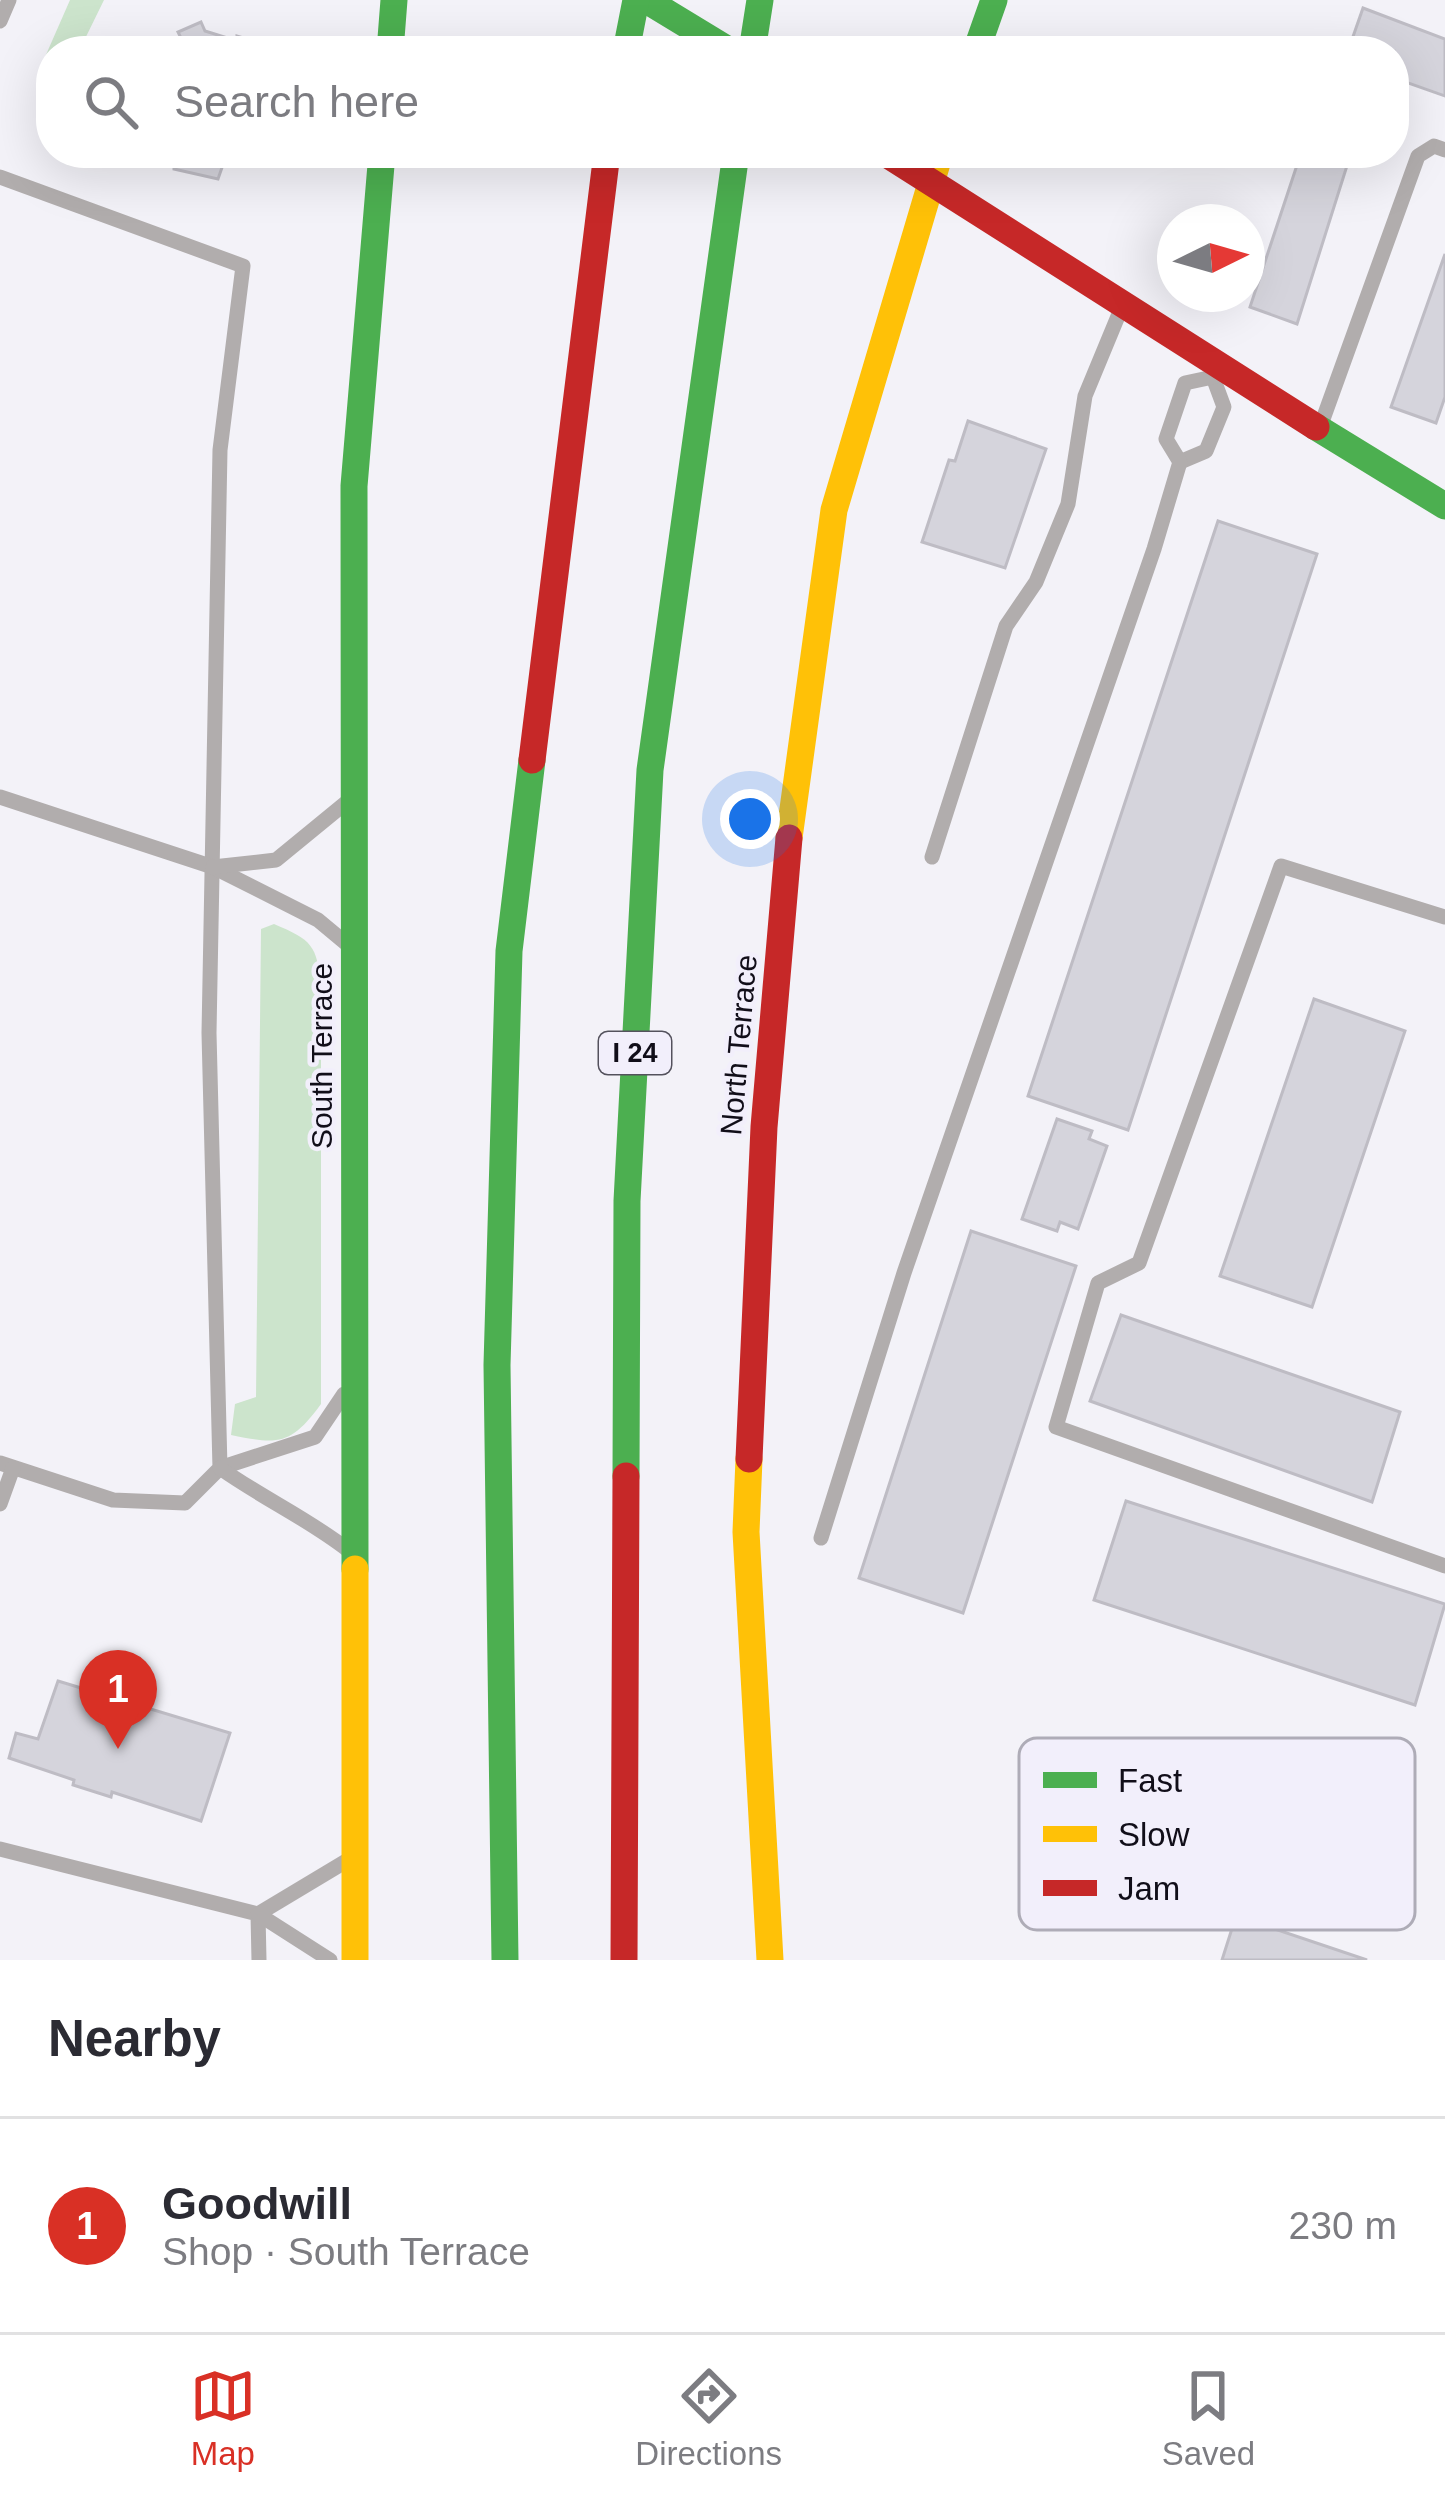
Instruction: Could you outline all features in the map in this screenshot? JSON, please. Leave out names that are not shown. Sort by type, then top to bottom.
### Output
[{"type":"main road","points":[[391,36],[394,0]]},
{"type":"main road","points":[[629,36],[636,0]]},
{"type":"main road","points":[[646,0],[705,36]]},
{"type":"main road","points":[[754,36],[760,0]]},
{"type":"main road","points":[[981,36],[994,0]]},
{"type":"main road","name":"South Terrace","points":[[356,1960],[354,486],[381,168]]},
{"type":"main road","points":[[505,1960],[497,1365],[509,951],[605,168]]},
{"type":"main road","name":"I 24","points":[[624,1960],[627,1201],[650,770],[734,168]]},
{"type":"main road","points":[[906,168],[1122,306],[1215,372],[1445,506]]},
{"type":"main road","name":"North Terrace","points":[[770,1960],[746,1532],[764,1127],[790,821],[834,510],[935,168]]},
{"type":"lane","points":[[0,22],[9,0]]},
{"type":"lane","points":[[1319,430],[1418,156],[1434,146],[1445,150]]},
{"type":"lane","points":[[0,176],[243,266],[220,450],[209,1053],[220,1468]]},
{"type":"lane","points":[[932,857],[1006,626],[1036,582],[1068,504],[1085,396],[1122,306]]},
{"type":"lane","points":[[821,1538],[904,1273],[1154,549],[1180,462],[1166,439],[1185,383],[1215,372],[1224,407],[1206,451],[1180,462]]},
{"type":"lane","points":[[213,867],[275,860],[355,795]]},
{"type":"lane","points":[[0,797],[213,867],[318,920],[354,951]]},
{"type":"lane","points":[[1445,916],[1281,866],[1139,1263],[1098,1283],[1056,1427],[1445,1566]]},
{"type":"lane","points":[[0,1504],[6,1466],[113,1500],[185,1503],[220,1468],[316,1437],[355,1377]]},
{"type":"lane","points":[[220,1468],[259,1496],[308,1520],[355,1556]]},
{"type":"lane","points":[[0,1849],[258,1914],[330,1960]]},
{"type":"lane","points":[[258,1914],[356,1856]]},
{"type":"lane","points":[[258,1914],[259,1960]]},
{"type":"green space","points":[[70,0],[104,0],[86,36],[54,36]]},
{"type":"green space","points":[[274,924],[310,946],[321,986],[321,1404],[292,1434],[261,1440],[231,1435],[235,1404],[256,1397],[261,929]]},
{"type":"building","points":[[1363,8],[1445,39],[1445,96],[1409,83],[1409,36],[1353,36]]},
{"type":"building","points":[[201,22],[205,31],[221,36],[180,36],[178,32]]},
{"type":"building","points":[[174,168],[222,168],[218,179]]},
{"type":"building","points":[[1296,168],[1346,168],[1297,324],[1264,312],[1265,262]]},
{"type":"building","points":[[1445,254],[1445,397],[1436,423],[1391,407]]},
{"type":"building","points":[[968,421],[1046,449],[1005,568],[922,542],[949,460],[955,461]]},
{"type":"building","points":[[1218,521],[1317,554],[1128,1130],[1028,1096]]},
{"type":"building","points":[[1314,999],[1405,1031],[1312,1307],[1220,1276]]},
{"type":"building","points":[[1057,1119],[1092,1131],[1089,1139],[1107,1146],[1078,1229],[1060,1222],[1057,1231],[1022,1219]]},
{"type":"building","points":[[971,1231],[1076,1266],[963,1613],[859,1578]]},
{"type":"building","points":[[1121,1315],[1400,1412],[1372,1502],[1090,1401]]},
{"type":"building","points":[[1126,1501],[1445,1604],[1415,1705],[1094,1600]]},
{"type":"building","points":[[58,1681],[230,1733],[201,1821],[112,1792],[111,1797],[73,1785],[74,1780],[9,1758],[16,1733],[38,1739]]},
{"type":"building","points":[[1232,1930],[1278,1930],[1367,1960],[1222,1960]]},
{"type":"traffic: fast","points":[[391,36],[394,0]]},
{"type":"traffic: fast","points":[[629,36],[636,0]]},
{"type":"traffic: fast","points":[[646,0],[705,36]]},
{"type":"traffic: fast","points":[[754,36],[760,0]]},
{"type":"traffic: fast","points":[[981,36],[994,0]]},
{"type":"traffic: fast","points":[[355,1569],[354,486],[381,168]]},
{"type":"traffic: fast","points":[[626,1476],[627,1201],[650,770],[734,168]]},
{"type":"traffic: fast","points":[[1316,427],[1445,506]]},
{"type":"traffic: fast","points":[[505,1960],[497,1365],[509,951],[532,760]]},
{"type":"traffic: slow","points":[[789,838],[834,510],[936,168]]},
{"type":"traffic: slow","points":[[749,1459],[746,1532],[770,1960]]},
{"type":"traffic: slow","points":[[355,1569],[355,1960]]},
{"type":"traffic: jam","points":[[532,760],[605,168]]},
{"type":"traffic: jam","points":[[909,168],[1316,427]]},
{"type":"traffic: jam","points":[[749,1459],[764,1127],[789,838]]},
{"type":"traffic: jam","points":[[624,1960],[626,1476]]},
{"type":"place","name":"Goodwill","points":[[118,1749]]}]
